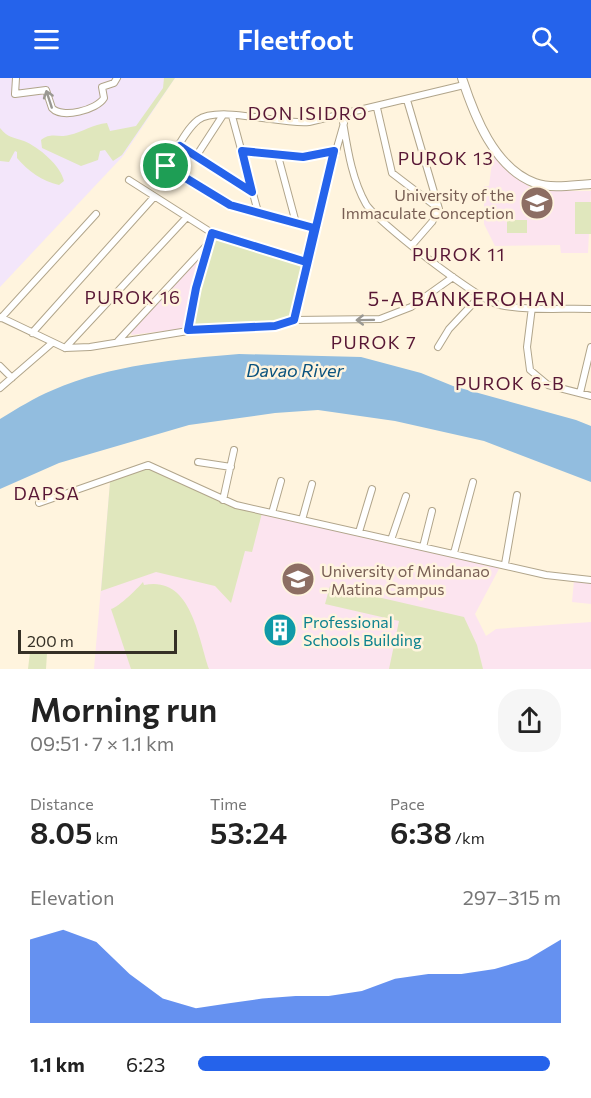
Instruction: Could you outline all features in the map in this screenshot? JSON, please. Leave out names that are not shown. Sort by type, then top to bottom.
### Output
[{"type":"main road","points":[[463,81],[483,130],[497,152],[515,171],[538,184],[591,184]]},
{"type":"street","points":[[16,78],[15,94],[46,90],[51,106],[58,113],[96,107],[104,98],[102,87],[114,83],[117,78]]},
{"type":"street","points":[[166,166],[198,120],[223,115],[295,124],[343,119],[463,81]]},
{"type":"street","points":[[407,100],[439,209],[432,222],[412,245]]},
{"type":"street","points":[[377,108],[392,173],[439,209]]},
{"type":"street","points":[[197,155],[223,115]]},
{"type":"street","points":[[232,116],[258,212]]},
{"type":"street","points":[[294,320],[314,228],[343,119]]},
{"type":"street","points":[[343,119],[355,176],[368,206],[453,277],[480,296],[500,306],[591,309]]},
{"type":"street","points":[[180,146],[252,192]]},
{"type":"street","points":[[242,151],[303,157],[334,151]]},
{"type":"street","points":[[147,154],[224,202],[314,228]]},
{"type":"street","points":[[278,156],[296,223]]},
{"type":"street","points":[[129,180],[212,233],[306,262]]},
{"type":"street","points":[[32,333],[154,197]]},
{"type":"street","points":[[96,214],[1,318],[52,344],[65,348],[90,347],[188,330],[275,326],[294,320],[371,321],[411,308],[453,277]]},
{"type":"street","points":[[65,348],[186,218]]},
{"type":"street","points":[[188,330],[212,233]]},
{"type":"street","points":[[118,341],[209,243]]},
{"type":"street","points":[[438,347],[449,329],[480,296]]},
{"type":"street","points":[[532,307],[527,347],[530,370],[548,385],[591,396]]},
{"type":"street","points":[[0,388],[52,344]]},
{"type":"street","points":[[580,393],[590,359],[591,347]]},
{"type":"street","points":[[0,366],[12,378]]},
{"type":"street","points":[[223,500],[234,450]]},
{"type":"street","points":[[198,462],[231,468]]},
{"type":"street","points":[[39,503],[148,465],[223,500],[272,513],[546,574],[591,580]]},
{"type":"street","points":[[272,513],[281,481]]},
{"type":"street","points":[[454,553],[472,482]]},
{"type":"street","points":[[302,520],[312,484]]},
{"type":"street","points":[[359,532],[372,489]]},
{"type":"street","points":[[505,564],[517,495]]},
{"type":"street","points":[[391,540],[406,496]]},
{"type":"street","points":[[423,547],[432,511]]},
{"type":"shaded area","points":[[0,78],[175,78],[123,156],[0,287]]},
{"type":"shaded area","name":"University of the Immaculate Conception","points":[[493,154],[510,173],[536,191],[591,191],[588,253],[561,253],[560,245],[495,246],[484,224],[484,186],[489,186]]},
{"type":"shaded area","points":[[200,257],[205,257],[189,308],[188,328],[131,335],[132,329]]},
{"type":"shaded area","name":"University of Mindanao - Matina Campus","points":[[147,468],[235,508],[500,567],[475,614],[486,636],[496,629],[591,622],[591,669],[94,669],[110,482]]},
{"type":"shaded area","points":[[574,580],[591,581],[591,604],[572,602]]},
{"type":"green space","points":[[164,78],[175,78],[122,155],[113,161],[105,150],[100,151],[98,160],[81,166],[42,148],[41,140],[48,136],[65,136],[107,123],[110,131],[136,126],[163,88]]},
{"type":"green space","points":[[0,128],[8,135],[42,152],[59,169],[64,181],[59,185],[36,175],[17,158],[15,151],[9,162],[0,161]]},
{"type":"green space","points":[[575,202],[591,202],[591,234],[575,234]]},
{"type":"green space","points":[[507,220],[527,220],[527,233],[507,233]]},
{"type":"green space","points":[[215,238],[302,263],[291,318],[276,323],[191,328],[192,314]]},
{"type":"green space","points":[[147,468],[235,508],[262,513],[252,552],[245,551],[231,603],[215,586],[156,572],[101,591],[110,482]]},
{"type":"green space","points":[[143,582],[144,585],[160,584],[172,589],[182,599],[196,626],[209,669],[131,669],[111,609],[124,601]]},
{"type":"green space","points":[[330,586],[464,617],[477,645],[483,669],[389,669],[399,621],[325,604]]},
{"type":"green space","points":[[30,652],[47,653],[46,669],[28,669]]},
{"type":"water","name":"Davao River","points":[[239,354],[361,357],[421,373],[453,386],[576,420],[591,426],[591,482],[484,441],[395,421],[318,410],[275,413],[189,425],[59,463],[0,489],[0,419],[26,403],[75,381],[121,369],[144,364]]},
{"type":"place","name":"University of the Immaculate Conception","points":[[537,203]]},
{"type":"place","name":"University of Mindanao - Matina Campus","points":[[298,579]]},
{"type":"place","name":"Professional Schools Building","points":[[280,630]]},
{"type":"district","name":"DON ISIDRO","points":[[308,113]]},
{"type":"district","name":"PUROK 13","points":[[446,158]]},
{"type":"district","name":"PUROK 11","points":[[459,254]]},
{"type":"district","name":"PUROK 16","points":[[133,297]]},
{"type":"district","name":"5-A BANKEROHAN","points":[[467,298]]},
{"type":"district","name":"PUROK 7","points":[[374,342]]},
{"type":"district","name":"PUROK 6-B","points":[[510,383]]},
{"type":"district","name":"DAPSA","points":[[47,493]]},
{"type":"route","points":[[180,146],[252,192],[242,151],[303,157],[334,151],[295,307],[294,320],[275,326],[188,330],[196,288],[212,233],[306,262],[314,228],[230,205],[166,166],[180,146]]}]
